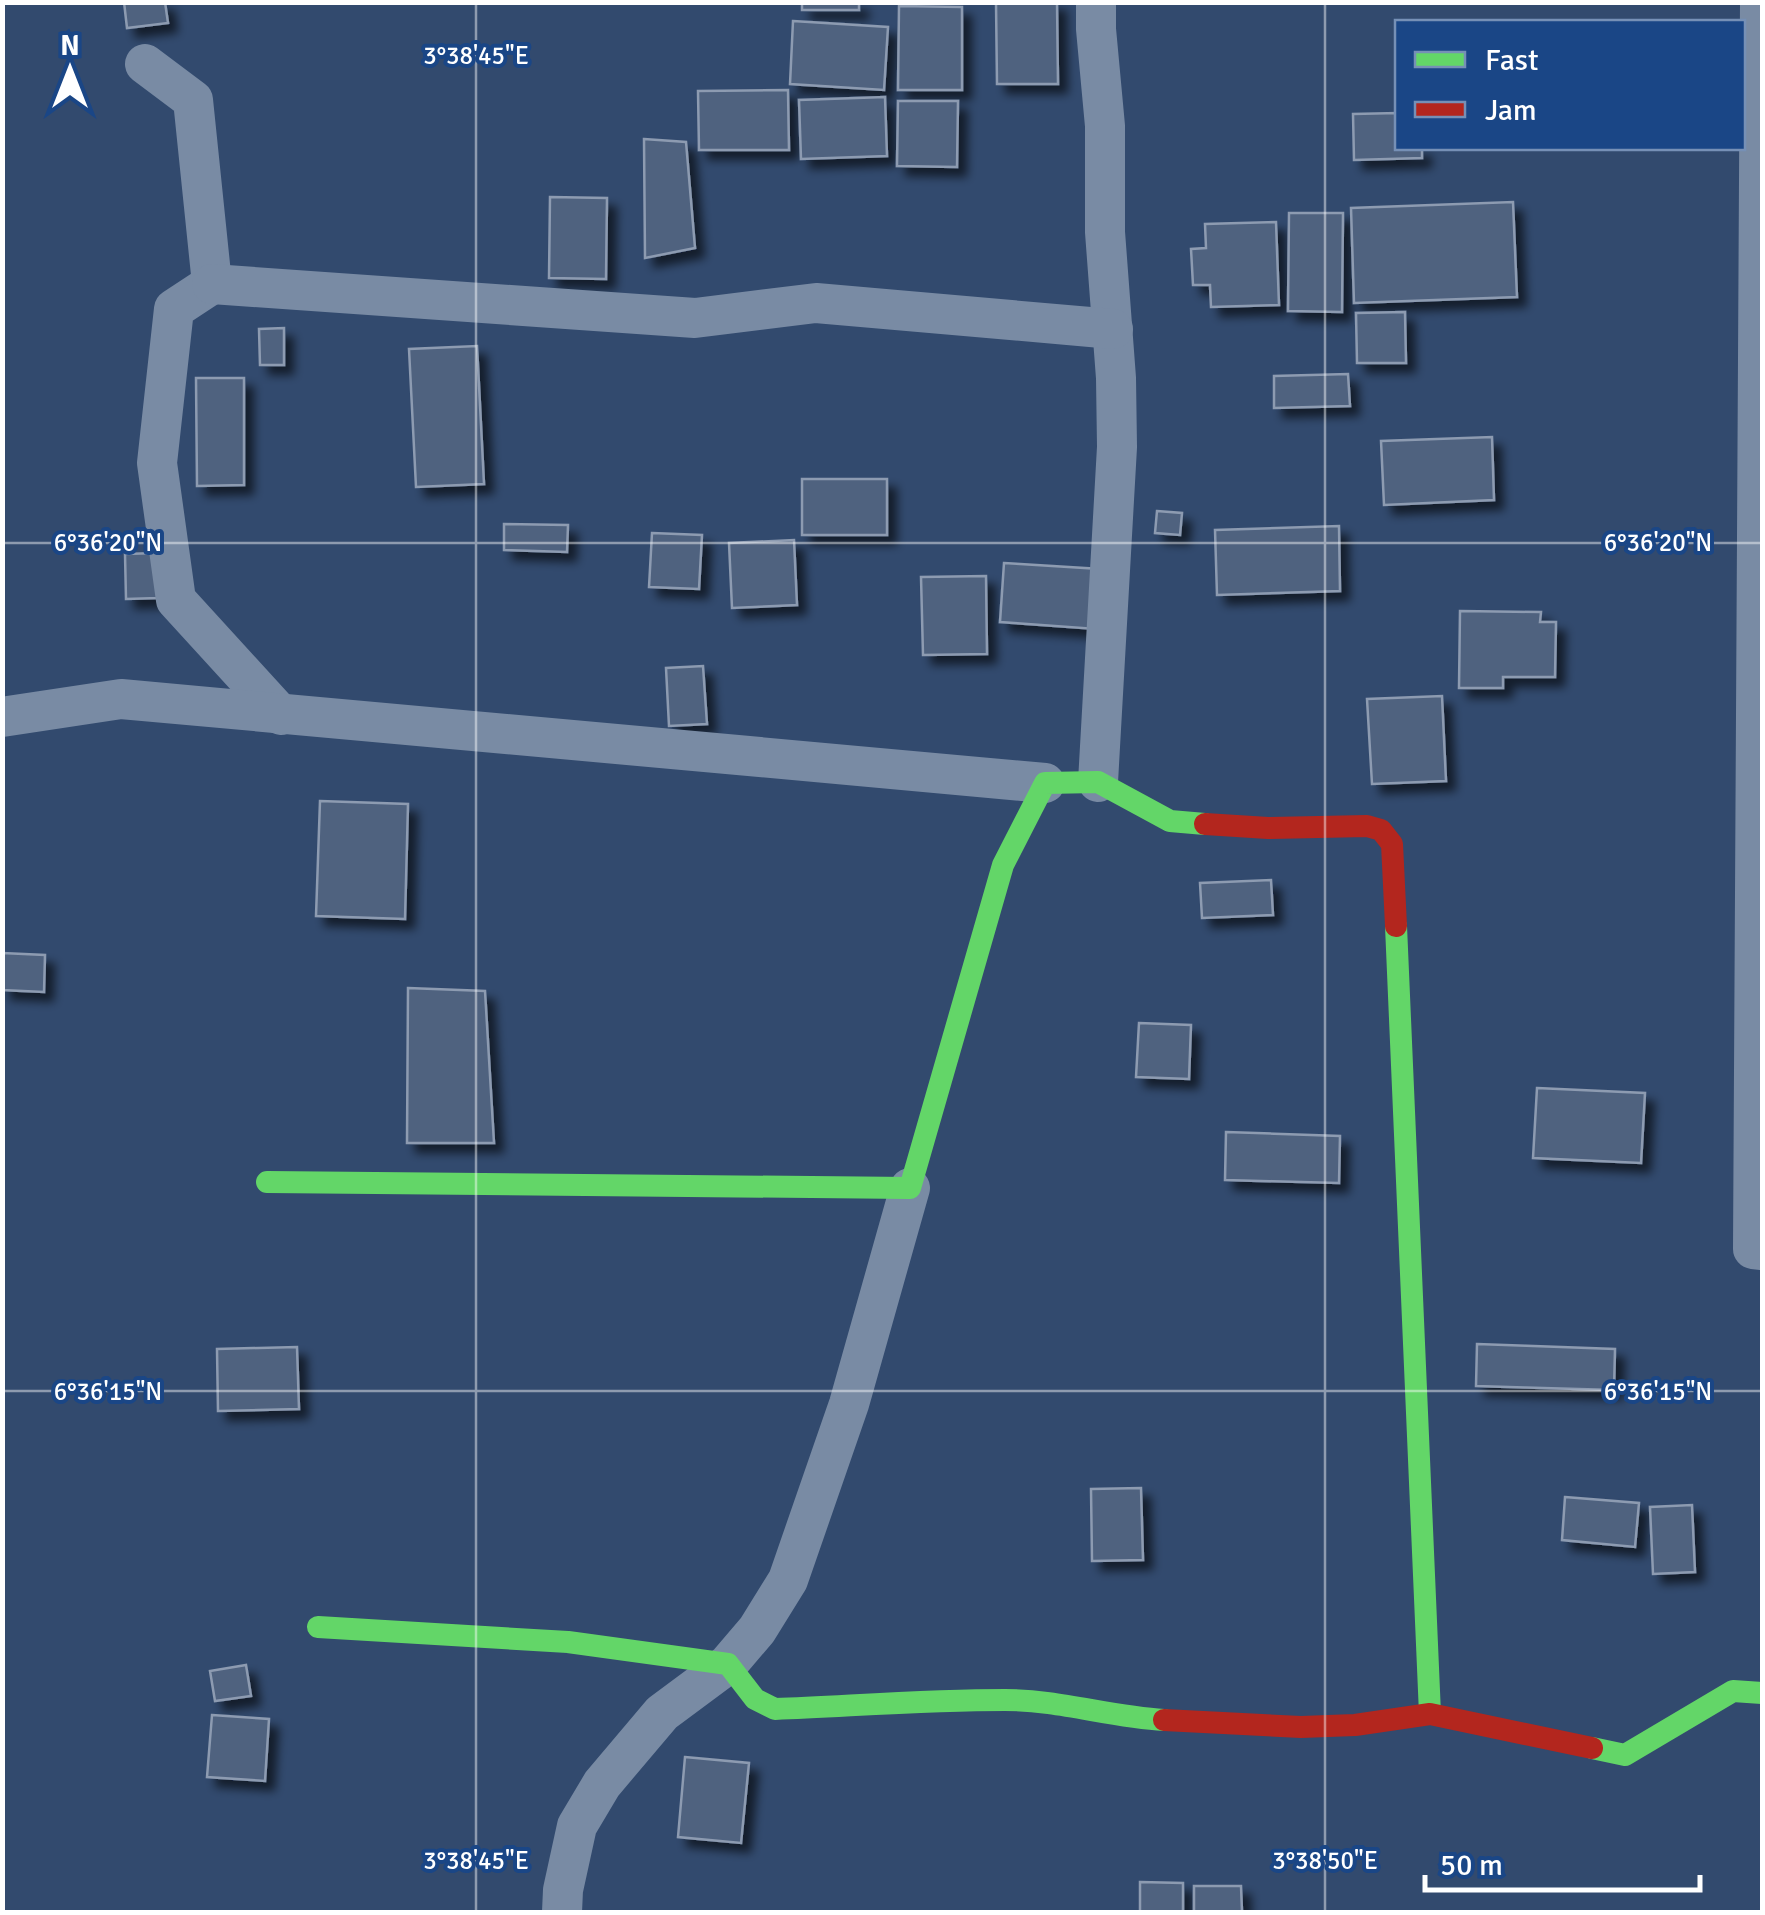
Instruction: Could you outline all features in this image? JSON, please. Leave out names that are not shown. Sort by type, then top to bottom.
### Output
[{"type":"street","points":[[1096,2],[1105,126],[1105,232],[1117,446],[1098,782]]},
{"type":"street","points":[[1760,2],[1753,1249],[1762,1250]]},
{"type":"street","points":[[145,64],[194,100],[212,284]]},
{"type":"street","points":[[281,715],[176,600],[157,463],[174,309],[212,284],[696,318],[816,303],[1113,329]]},
{"type":"street","points":[[2,717],[121,699],[1045,783],[1098,782],[1170,821],[1268,828],[1367,826],[1381,830],[1392,844],[1430,1714]]},
{"type":"street","points":[[562,1912],[577,1826],[602,1784],[662,1713],[728,1664],[757,1630],[788,1580],[850,1404],[1003,865],[1045,783]]},
{"type":"street","points":[[267,1182],[910,1188]]},
{"type":"street","points":[[318,1626],[568,1642],[728,1664],[755,1699],[775,1709],[1006,1700],[1069,1704],[1135,1718],[1301,1727],[1355,1725],[1430,1714],[1625,1755],[1732,1691],[1762,1693]]},
{"type":"building","points":[[124,2],[165,2],[168,23],[127,28]]},
{"type":"building","points":[[802,2],[859,2],[859,10],[802,10]]},
{"type":"building","points":[[996,2],[1057,2],[1058,84],[997,84]]},
{"type":"building","points":[[899,6],[962,7],[962,90],[898,90]]},
{"type":"building","points":[[793,21],[888,27],[884,90],[790,84]]},
{"type":"building","points":[[788,90],[789,150],[699,150],[698,91]]},
{"type":"building","points":[[885,97],[887,156],[801,159],[799,100]]},
{"type":"building","points":[[898,101],[958,101],[957,167],[897,166]]},
{"type":"building","points":[[1395,113],[1395,150],[1422,150],[1422,158],[1354,160],[1353,114]]},
{"type":"building","points":[[644,139],[686,142],[695,248],[645,258]]},
{"type":"building","points":[[550,197],[607,198],[606,279],[549,278]]},
{"type":"building","points":[[1513,202],[1517,297],[1354,303],[1351,208]]},
{"type":"building","points":[[1289,213],[1343,213],[1342,312],[1288,311]]},
{"type":"building","points":[[1276,222],[1279,305],[1211,307],[1210,285],[1193,285],[1191,249],[1206,248],[1205,224]]},
{"type":"building","points":[[1405,312],[1406,363],[1357,363],[1356,313]]},
{"type":"building","points":[[284,328],[284,365],[260,365],[259,329]]},
{"type":"building","points":[[477,346],[484,484],[416,487],[409,349]]},
{"type":"building","points":[[1348,374],[1350,406],[1274,408],[1274,376]]},
{"type":"building","points":[[196,378],[244,378],[244,485],[197,486]]},
{"type":"building","points":[[1492,437],[1494,500],[1384,505],[1381,441]]},
{"type":"building","points":[[802,479],[887,479],[887,535],[802,535]]},
{"type":"building","points":[[1157,511],[1182,513],[1180,535],[1155,533]]},
{"type":"building","points":[[504,524],[568,525],[567,552],[504,550]]},
{"type":"building","points":[[1339,526],[1340,591],[1217,595],[1215,530]]},
{"type":"building","points":[[652,533],[702,535],[699,589],[649,587]]},
{"type":"building","points":[[794,540],[797,605],[732,608],[729,543]]},
{"type":"building","points":[[157,553],[158,598],[126,599],[125,554]]},
{"type":"building","points":[[1004,563],[1100,569],[1096,629],[1000,622]]},
{"type":"building","points":[[986,576],[987,654],[923,655],[921,577]]},
{"type":"building","points":[[1460,611],[1541,612],[1540,622],[1556,622],[1555,677],[1503,677],[1503,688],[1459,688]]},
{"type":"building","points":[[703,666],[707,724],[669,726],[666,668]]},
{"type":"building","points":[[1442,696],[1446,781],[1372,784],[1367,699]]},
{"type":"building","points":[[320,801],[408,804],[405,919],[316,916]]},
{"type":"building","points":[[1271,880],[1273,915],[1202,918],[1200,883]]},
{"type":"building","points":[[2,953],[45,955],[44,992],[2,990]]},
{"type":"building","points":[[408,988],[485,991],[494,1143],[407,1143]]},
{"type":"building","points":[[1139,1023],[1191,1025],[1189,1079],[1136,1077]]},
{"type":"building","points":[[1537,1088],[1645,1093],[1641,1163],[1533,1158]]},
{"type":"building","points":[[1226,1132],[1340,1136],[1339,1183],[1225,1180]]},
{"type":"building","points":[[1477,1344],[1615,1349],[1614,1390],[1476,1386]]},
{"type":"building","points":[[297,1347],[299,1409],[218,1411],[217,1349]]},
{"type":"building","points":[[1141,1488],[1143,1560],[1092,1561],[1091,1489]]},
{"type":"building","points":[[1565,1497],[1639,1503],[1635,1547],[1562,1540]]},
{"type":"building","points":[[1692,1505],[1695,1572],[1653,1574],[1650,1507]]},
{"type":"building","points":[[246,1665],[251,1696],[215,1701],[210,1671]]},
{"type":"building","points":[[212,1715],[269,1719],[265,1781],[207,1777]]},
{"type":"building","points":[[685,1757],[749,1763],[741,1843],[678,1837]]},
{"type":"building","points":[[1140,1882],[1183,1883],[1183,1912],[1140,1912]]},
{"type":"building","points":[[1194,1886],[1241,1886],[1242,1912],[1194,1912]]},
{"type":"traffic: fast","points":[[267,1182],[910,1188],[1003,865],[1045,783],[1098,782],[1170,821],[1205,824]]},
{"type":"traffic: fast","points":[[1396,926],[1430,1714]]},
{"type":"traffic: fast","points":[[318,1627],[568,1642],[728,1664],[755,1699],[775,1709],[1005,1700],[1164,1720]]},
{"type":"traffic: fast","points":[[1592,1748],[1625,1755],[1733,1691],[1762,1693]]},
{"type":"traffic: jam","points":[[1205,824],[1268,828],[1367,826],[1381,830],[1392,844],[1396,926]]},
{"type":"traffic: jam","points":[[1164,1720],[1301,1727],[1355,1725],[1430,1714],[1592,1748]]}]
